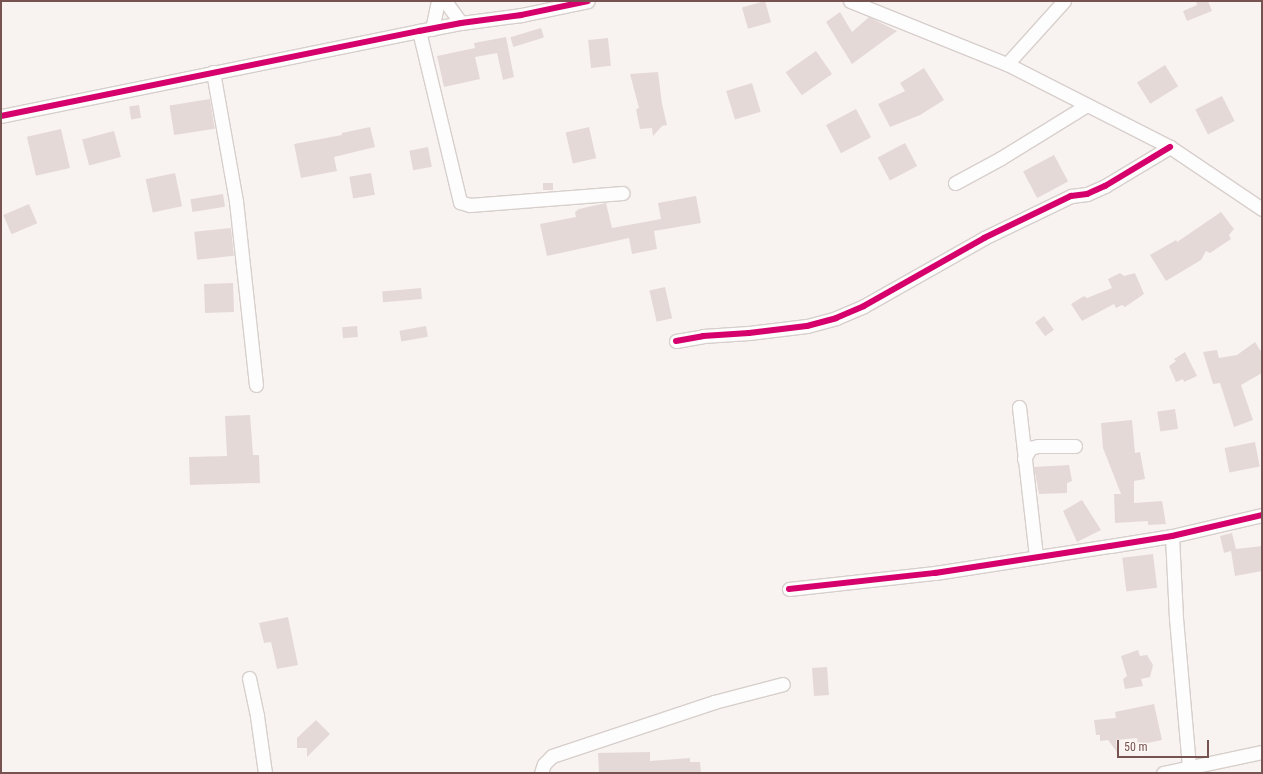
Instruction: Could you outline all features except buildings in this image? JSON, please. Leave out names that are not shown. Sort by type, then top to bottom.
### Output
[{"type":"street","points":[[438,1],[426,30],[460,202],[470,206],[623,193]]},
{"type":"street","points":[[446,1],[461,23]]},
{"type":"street","points":[[1,116],[461,23],[521,15],[588,1]]},
{"type":"street","points":[[850,1],[1007,64],[1170,148],[1259,202]]},
{"type":"street","points":[[1007,64],[1064,1]]},
{"type":"street","points":[[213,72],[236,201],[256,385]]},
{"type":"street","points":[[955,183],[1002,158],[1087,105]]},
{"type":"street","points":[[676,341],[703,336],[750,334],[807,326],[836,318],[864,306],[984,238],[1071,196],[1087,194],[1105,186],[1170,148]]},
{"type":"street","points":[[1019,407],[1036,556]]},
{"type":"street","points":[[1024,459],[1030,448],[1045,446],[1075,446]]},
{"type":"street","points":[[789,589],[935,573],[1036,556],[1172,536],[1262,515]]},
{"type":"street","points":[[1172,536],[1176,626],[1189,768]]},
{"type":"street","points":[[249,678],[257,716],[265,773]]},
{"type":"street","points":[[541,773],[544,764],[552,756],[714,702],[783,684]]},
{"type":"street","points":[[1163,773],[1262,752]]},
{"type":"cycle path","points":[[1,116],[419,31],[461,23],[521,15],[588,1]]},
{"type":"cycle path","points":[[676,341],[703,336],[749,333],[807,326],[836,318],[864,306],[984,238],[1071,196],[1087,194],[1105,186],[1170,147]]},
{"type":"cycle path","points":[[789,589],[935,573],[1110,546],[1172,536],[1262,515]]}]
